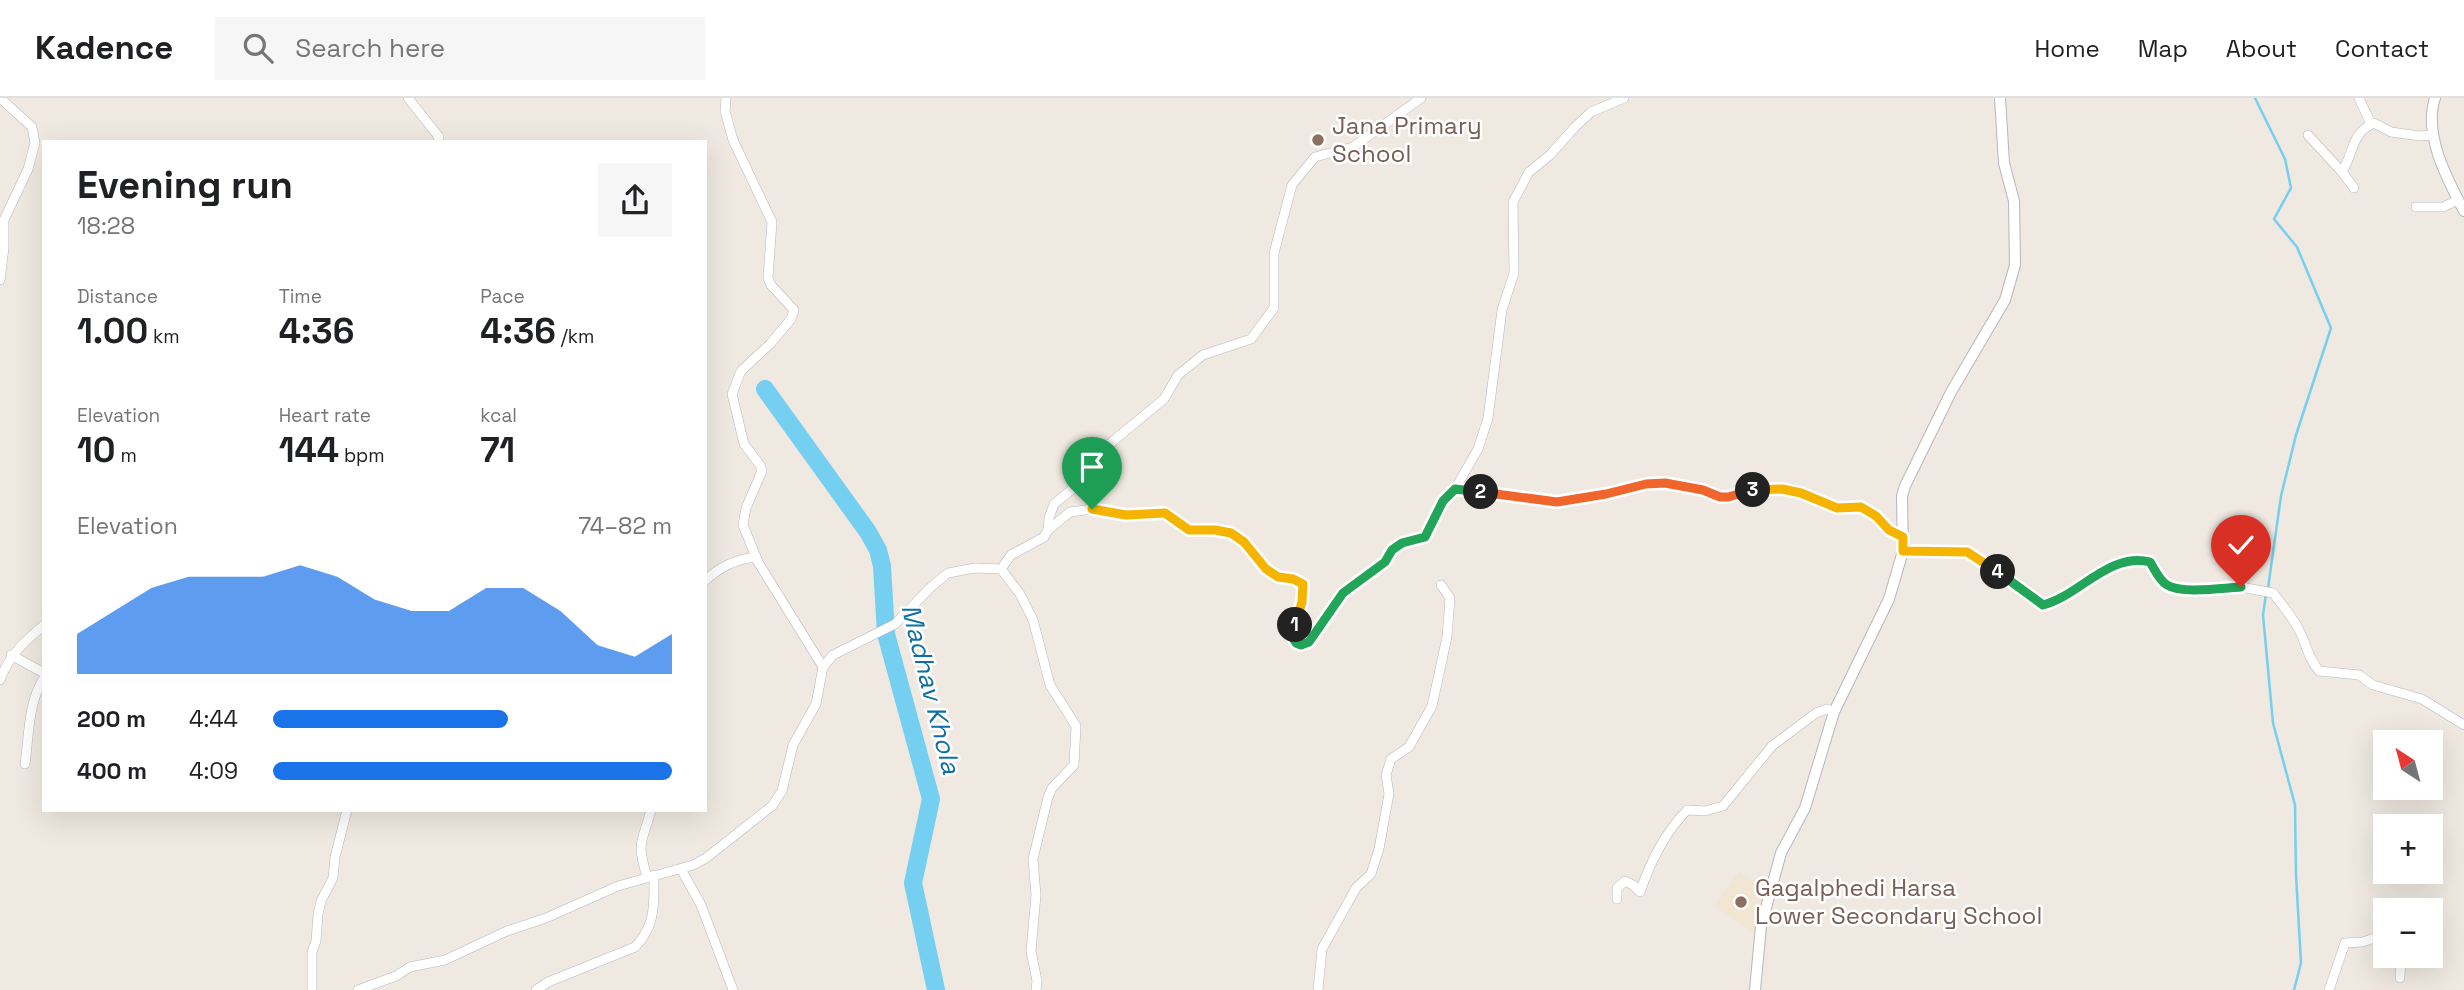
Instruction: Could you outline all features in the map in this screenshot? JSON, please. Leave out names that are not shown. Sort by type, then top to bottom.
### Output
[{"type":"street","points":[[408,98],[429,123],[438,140]]},
{"type":"street","points":[[726,98],[725,111],[730,131],[772,222],[768,278],[794,310],[791,319],[770,344],[741,371],[732,394],[744,444],[762,471],[744,515],[743,525],[756,556],[822,667]]},
{"type":"street","points":[[1048,530],[1054,504],[1092,473],[1107,446],[1164,400],[1178,375],[1203,355],[1251,339],[1274,309],[1274,253],[1292,185],[1315,157],[1353,147],[1421,98]]},
{"type":"street","points":[[1002,569],[1011,555],[1044,537],[1048,530],[1070,512],[1092,509],[1126,515],[1165,513],[1189,530],[1231,533],[1244,542],[1266,569],[1278,577],[1293,579],[1303,584],[1302,602],[1293,632],[1296,643],[1301,645],[1314,636],[1343,593],[1385,562],[1392,550],[1402,543],[1425,537],[1443,501],[1455,489],[1478,449],[1488,418],[1502,310],[1514,273],[1513,202],[1529,172],[1550,155],[1591,112],[1624,98]]},
{"type":"street","points":[[1755,990],[1761,926],[1781,853],[1805,808],[1834,712],[1889,599],[1903,551],[1902,496],[1905,486],[1951,392],[2005,300],[2015,265],[2014,201],[2004,163],[2000,98]]},
{"type":"street","points":[[2359,98],[2371,124]]},
{"type":"street","points":[[2435,98],[2431,109],[2433,135],[2464,211]]},
{"type":"street","points":[[0,99],[32,127],[35,144],[4,220],[0,280]]},
{"type":"street","points":[[2342,172],[2355,138],[2371,124],[2379,124],[2391,132],[2404,135],[2433,135]]},
{"type":"street","points":[[2308,135],[2354,188]]},
{"type":"street","points":[[2416,208],[2443,207],[2458,200]]},
{"type":"street","points":[[1455,489],[1557,502],[1646,484],[1665,483],[1703,490],[1720,497],[1758,488],[1782,489],[1801,493],[1837,508],[1861,507],[1876,516],[1889,530],[1903,537]]},
{"type":"street","points":[[1903,551],[1967,552],[1993,567],[2043,605],[2054,603],[2097,574],[2140,560],[2150,562],[2157,576],[2169,587],[2241,587],[2273,593],[2293,618],[2307,654],[2319,671],[2359,676],[2373,685],[2422,699],[2464,724]]},
{"type":"street","points":[[707,580],[737,560],[756,556]]},
{"type":"street","points":[[358,990],[396,976],[410,967],[445,960],[507,931],[546,918],[618,886],[693,865],[718,850],[777,800],[782,791],[793,745],[816,704],[822,667],[833,655],[895,624],[948,573],[975,568],[1002,569]]},
{"type":"street","points":[[1002,569],[1020,594],[1033,620],[1050,685],[1076,726],[1074,765],[1052,788],[1048,797],[1033,859],[1036,895],[1031,951],[1037,981],[1036,990]]},
{"type":"street","points":[[1318,990],[1322,949],[1356,888],[1371,874],[1379,849],[1389,794],[1386,775],[1391,760],[1409,747],[1433,706],[1447,638],[1450,598],[1441,585]]},
{"type":"street","points":[[0,680],[11,655],[42,627]]},
{"type":"street","points":[[11,655],[42,674]]},
{"type":"street","points":[[25,764],[33,702],[42,678]]},
{"type":"street","points":[[1617,900],[1617,888],[1625,881],[1633,884],[1640,892],[1652,859],[1674,824],[1687,810],[1705,811],[1723,806],[1772,746],[1816,713],[1827,709],[1834,712]]},
{"type":"street","points":[[312,990],[311,968],[318,914],[321,901],[333,878],[335,857],[346,812]]},
{"type":"street","points":[[536,990],[548,982],[635,947],[643,938],[653,921],[650,876],[640,853],[640,842],[650,812]]},
{"type":"street","points":[[681,869],[701,905],[733,990]]},
{"type":"street","points":[[2329,990],[2345,943],[2373,939]]},
{"type":"street","points":[[2400,968],[2400,978]]},
{"type":"shaded area","name":"Gagalphedi Harsa Lower Secondary School","points":[[1739,872],[1767,893],[1761,937],[1714,906]]},
{"type":"waterway","points":[[2255,98],[2285,159],[2291,188],[2274,219],[2297,247],[2331,328],[2296,435],[2281,496],[2268,588]]},
{"type":"waterway","name":"Madhav Khola","points":[[765,389],[868,532],[878,550],[882,566],[886,634],[931,799],[913,883],[936,990]]},
{"type":"waterway","points":[[2266,594],[2263,615],[2273,723],[2295,805],[2301,963],[2294,990]]},
{"type":"place","name":"Jana Primary School","points":[[1318,140]]},
{"type":"place","name":"Gagalphedi Harsa Lower Secondary School","points":[[1741,902]]},
{"type":"route","points":[[1092,509],[1126,515],[1165,513],[1189,530],[1231,533],[1255,552],[1266,569],[1278,577],[1293,579],[1303,584],[1302,602],[1293,632],[1296,643],[1301,645],[1314,636],[1343,593],[1385,562],[1392,550],[1402,543],[1425,537],[1443,501],[1455,489],[1557,502],[1646,484],[1665,483],[1703,490],[1720,497],[1758,488],[1782,489],[1801,493],[1837,508],[1861,507],[1869,510],[1889,530],[1903,537],[1903,551],[1967,552],[1993,567],[2043,605],[2054,603],[2097,574],[2140,560],[2150,562],[2157,576],[2169,587],[2241,587]]}]
